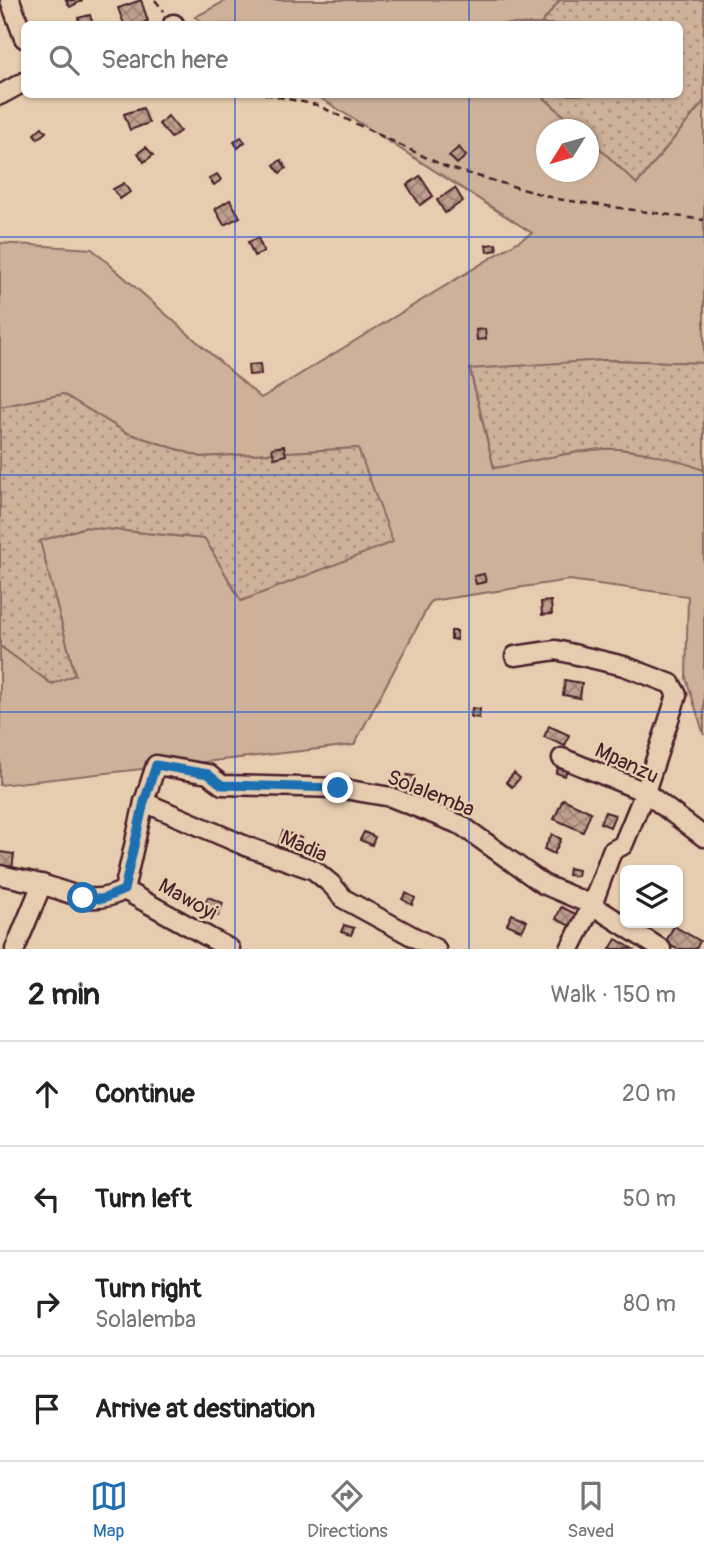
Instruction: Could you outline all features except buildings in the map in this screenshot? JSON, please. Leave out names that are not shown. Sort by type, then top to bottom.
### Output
[{"type":"street","points":[[10,0],[21,30]]},
{"type":"street","points":[[0,95],[21,84]]},
{"type":"street","points":[[515,656],[556,650],[624,666],[671,684],[677,695],[645,792],[623,845],[612,851],[592,905],[570,949]]},
{"type":"street","name":"Mpanzu","points":[[562,758],[645,792],[704,837]]},
{"type":"street","name":"Solalemba","points":[[144,802],[156,765],[208,774],[222,785],[338,788],[391,797],[461,825],[543,884],[592,905],[661,949]]},
{"type":"street","points":[[0,875],[42,884],[83,898],[102,899],[124,890],[144,802]]},
{"type":"street","name":"Madia","points":[[144,802],[248,847],[314,870],[344,899],[436,949]]},
{"type":"street","points":[[15,949],[42,884]]},
{"type":"street","name":"Mawoyi","points":[[124,890],[230,949]]},
{"type":"path","points":[[284,98],[317,105],[446,167],[557,199],[704,220]]},
{"type":"shaded area","points":[[227,0],[560,0],[543,21],[201,21],[195,17]]},
{"type":"shaded area","points":[[560,0],[704,0],[704,101],[637,184],[599,148],[599,119],[568,119],[544,98],[683,98],[683,21],[543,21]]},
{"type":"shaded area","points":[[321,98],[544,98],[568,119],[536,119],[536,182],[599,182],[599,148],[637,184],[704,101],[704,363],[605,360],[470,370],[494,468],[575,452],[614,449],[654,455],[704,470],[704,735],[686,678],[688,596],[569,580],[431,601],[354,745],[0,785],[0,646],[52,684],[75,674],[39,541],[86,527],[205,539],[358,448],[201,457],[127,433],[63,394],[0,407],[0,243],[92,249],[261,398],[532,233]]},
{"type":"shaded area","points":[[605,360],[704,363],[704,470],[654,455],[614,449],[575,452],[494,468],[470,369]]},
{"type":"shaded area","points":[[63,394],[127,433],[201,457],[358,448],[393,542],[241,601],[205,539],[86,527],[40,541],[75,675],[52,684],[0,646],[0,407]]},
{"type":"route","points":[[83,898],[102,899],[124,890],[144,802],[156,765],[208,774],[222,785],[338,788]]}]
